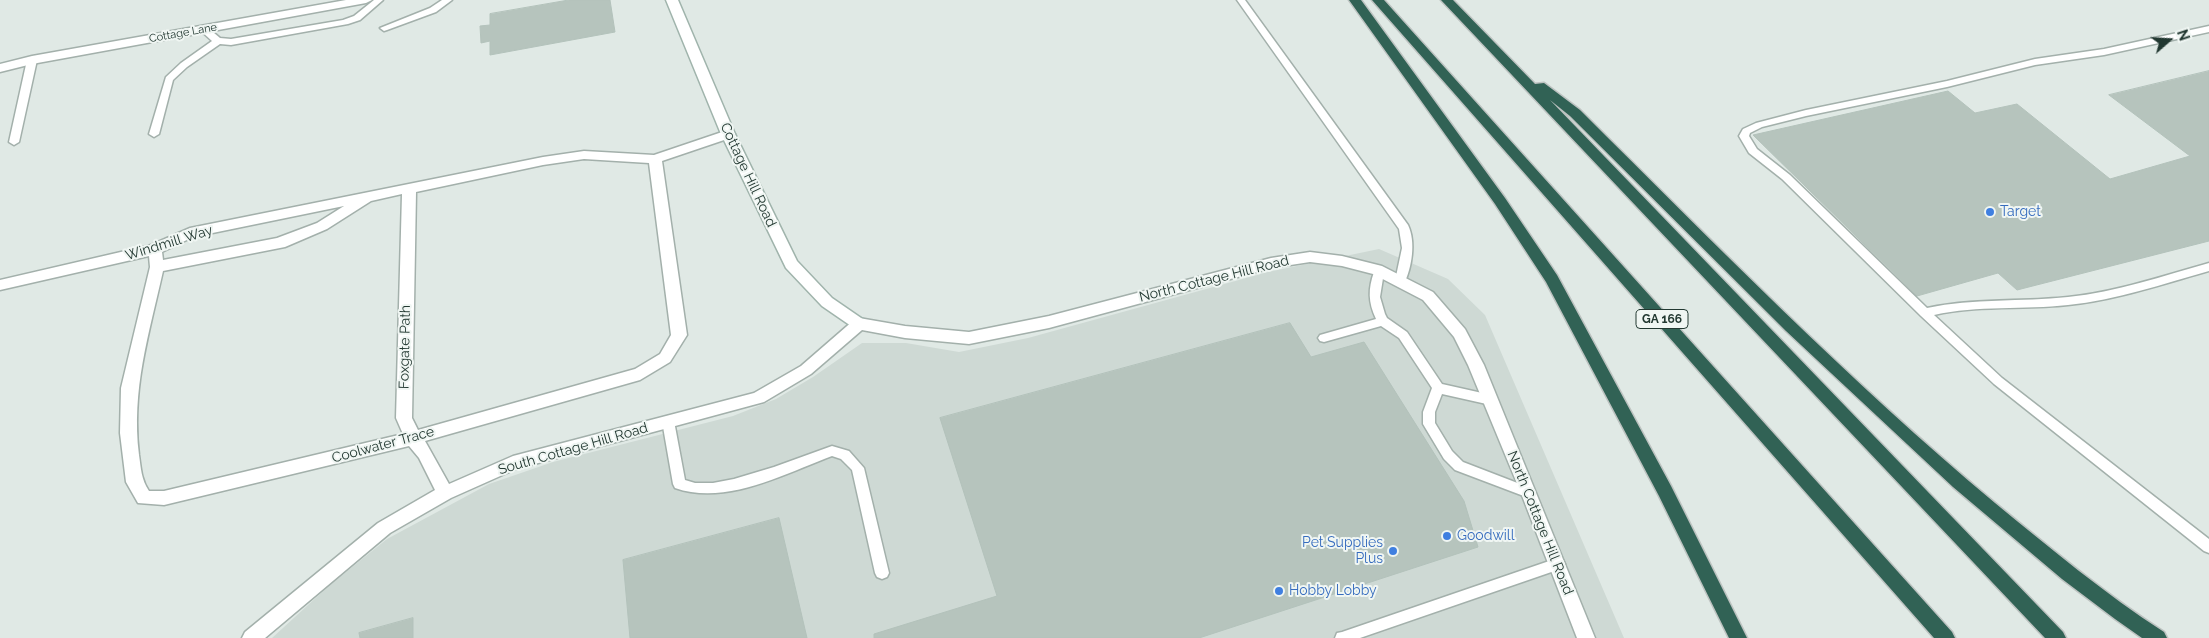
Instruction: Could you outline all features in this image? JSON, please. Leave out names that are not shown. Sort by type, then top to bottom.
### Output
[{"type":"highway","points":[[1355,0],[1488,185],[1552,279],[1665,491],[1738,638]]},
{"type":"highway","name":"GA 166","points":[[1378,0],[1946,638]]},
{"type":"highway","points":[[1446,0],[2057,638]]},
{"type":"highway","points":[[1501,56],[1575,113],[1825,359],[1973,496],[2069,573],[2158,638]]},
{"type":"street","name":"Cottage Lane","points":[[0,68],[32,60],[366,0]]},
{"type":"street","name":"Cottage Hill Road","points":[[672,0],[728,134],[791,264],[827,302],[859,324]]},
{"type":"street","name":"Windmill Way","points":[[0,285],[155,249],[190,233],[543,161],[584,155],[656,159],[728,134]]},
{"type":"street","name":"Coolwater Trace","points":[[155,249],[157,267],[129,388],[128,433],[134,482],[144,498],[164,498],[207,489],[413,438],[640,374],[665,358],[680,335],[656,159]]},
{"type":"street","name":"Foxgate Path","points":[[408,190],[404,418],[413,438],[425,453],[445,494]]},
{"type":"street","name":"Windmill Way","points":[[157,267],[280,244],[322,226],[368,198]]},
{"type":"street","name":"North Cottage Hill Road","points":[[859,324],[905,332],[969,338],[1049,322],[1272,263],[1310,257],[1342,261],[1379,272],[1428,296],[1460,333],[1491,400],[1586,638]]},
{"type":"street","name":"South Cottage Hill Road","points":[[251,638],[384,528],[445,494],[513,463],[758,398],[806,370],[859,324]]},
{"type":"lane","points":[[154,134],[169,79],[184,65],[218,42],[231,42],[345,22],[358,18],[379,0]]},
{"type":"lane","points":[[384,28],[433,10],[448,0]]},
{"type":"lane","points":[[1241,0],[1404,228],[1408,239],[1408,250],[1400,282]]},
{"type":"lane","points":[[358,18],[368,24]]},
{"type":"lane","points":[[204,29],[218,42]]},
{"type":"lane","points":[[2209,30],[2104,52],[2035,62],[1946,84],[1806,112],[1759,125],[1746,131],[1744,136],[1753,151],[1786,177],[1925,313],[1998,381],[2209,547]]},
{"type":"lane","points":[[14,142],[32,60]]},
{"type":"lane","points":[[1925,313],[1966,305],[2049,303],[2104,297],[2209,267]]},
{"type":"lane","points":[[1379,272],[1373,290],[1376,307],[1383,321],[1403,335],[1438,388],[1491,400]]},
{"type":"lane","points":[[1324,338],[1383,321]]},
{"type":"lane","points":[[1438,388],[1430,412],[1429,424],[1448,456],[1466,469],[1529,493]]},
{"type":"lane","points":[[668,421],[679,484],[691,490],[711,490],[736,484],[832,451],[844,455],[858,468],[882,573]]},
{"type":"lane","points":[[1342,638],[1558,564]]},
{"type":"shaded area","points":[[1379,249],[1448,279],[1485,315],[1624,638],[272,638],[331,584],[387,539],[489,484],[553,462],[733,416],[776,399],[813,377],[862,343],[906,343],[959,352],[1028,338],[1268,272]]},
{"type":"building","points":[[569,0],[610,0],[615,32],[490,55],[490,41],[481,43],[480,26],[490,25],[490,14]]},
{"type":"building","name":"Target","points":[[2209,71],[2209,241],[2017,290],[1998,273],[1917,296],[1753,135],[1948,91],[1975,113],[2017,104],[2110,179],[2190,156],[2109,95]]},
{"type":"building","points":[[1290,323],[1311,357],[1364,342],[1464,501],[1478,547],[1199,638],[874,638],[874,634],[997,596],[940,418]]},
{"type":"building","points":[[779,518],[807,638],[630,638],[623,560]]},
{"type":"building","points":[[413,618],[413,638],[360,638],[359,633]]},
{"type":"place","name":"Target","points":[[1990,212]]},
{"type":"place","name":"Goodwill","points":[[1447,536]]},
{"type":"place","name":"Pet Supplies Plus","points":[[1393,551]]},
{"type":"place","name":"Hobby Lobby","points":[[1279,591]]}]
